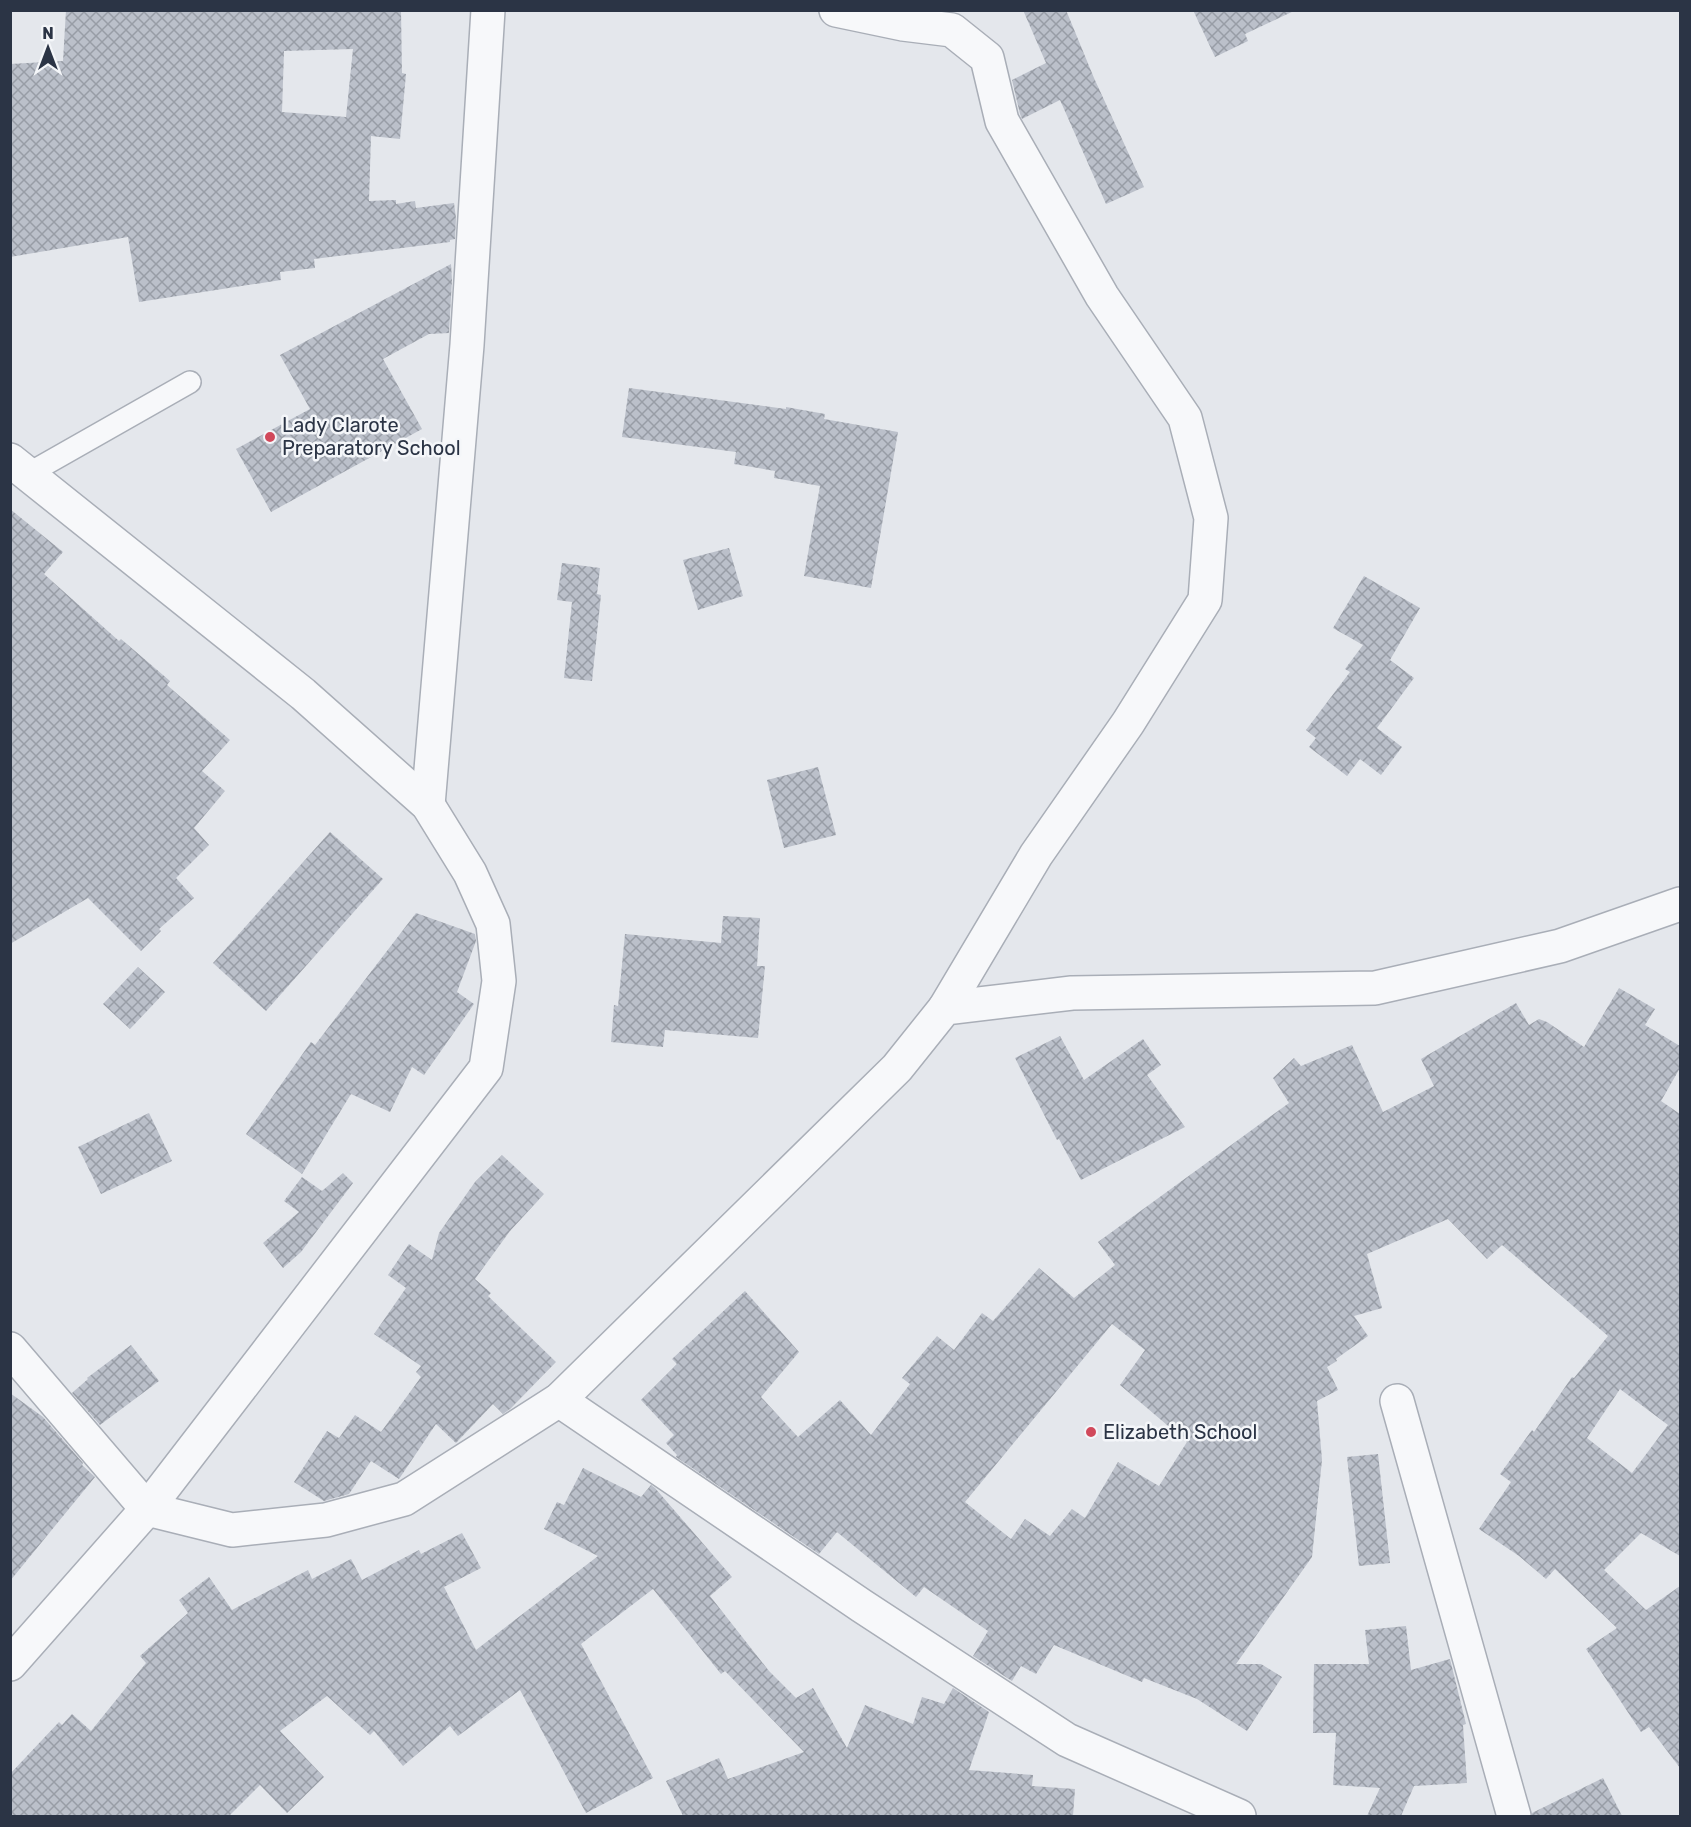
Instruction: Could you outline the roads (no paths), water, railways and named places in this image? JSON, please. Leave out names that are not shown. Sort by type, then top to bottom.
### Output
[{"type":"street","points":[[428,806],[466,357],[488,10]]},
{"type":"street","points":[[10,1348],[147,1509],[232,1530],[326,1520],[404,1498],[559,1400],[897,1068],[945,1008],[1036,855],[1128,723],[1205,600],[1211,518],[1185,418],[1102,296],[1002,121],[987,58],[952,30],[903,24],[836,10]]},
{"type":"street","points":[[10,1664],[147,1509],[486,1068],[500,981],[493,924],[470,873],[428,806],[303,694],[19,467]]},
{"type":"street","points":[[945,1008],[1072,993],[1375,988],[1560,946],[1680,904]]},
{"type":"street","points":[[559,1400],[862,1606],[1067,1740],[1239,1816]]},
{"type":"street","points":[[1397,1401],[1515,1816]]},
{"type":"lane","points":[[19,467],[190,382]]},
{"type":"place","name":"Lady Clarote Preparatory School","points":[[270,437]]},
{"type":"place","name":"Elizabeth School","points":[[1091,1432]]}]
